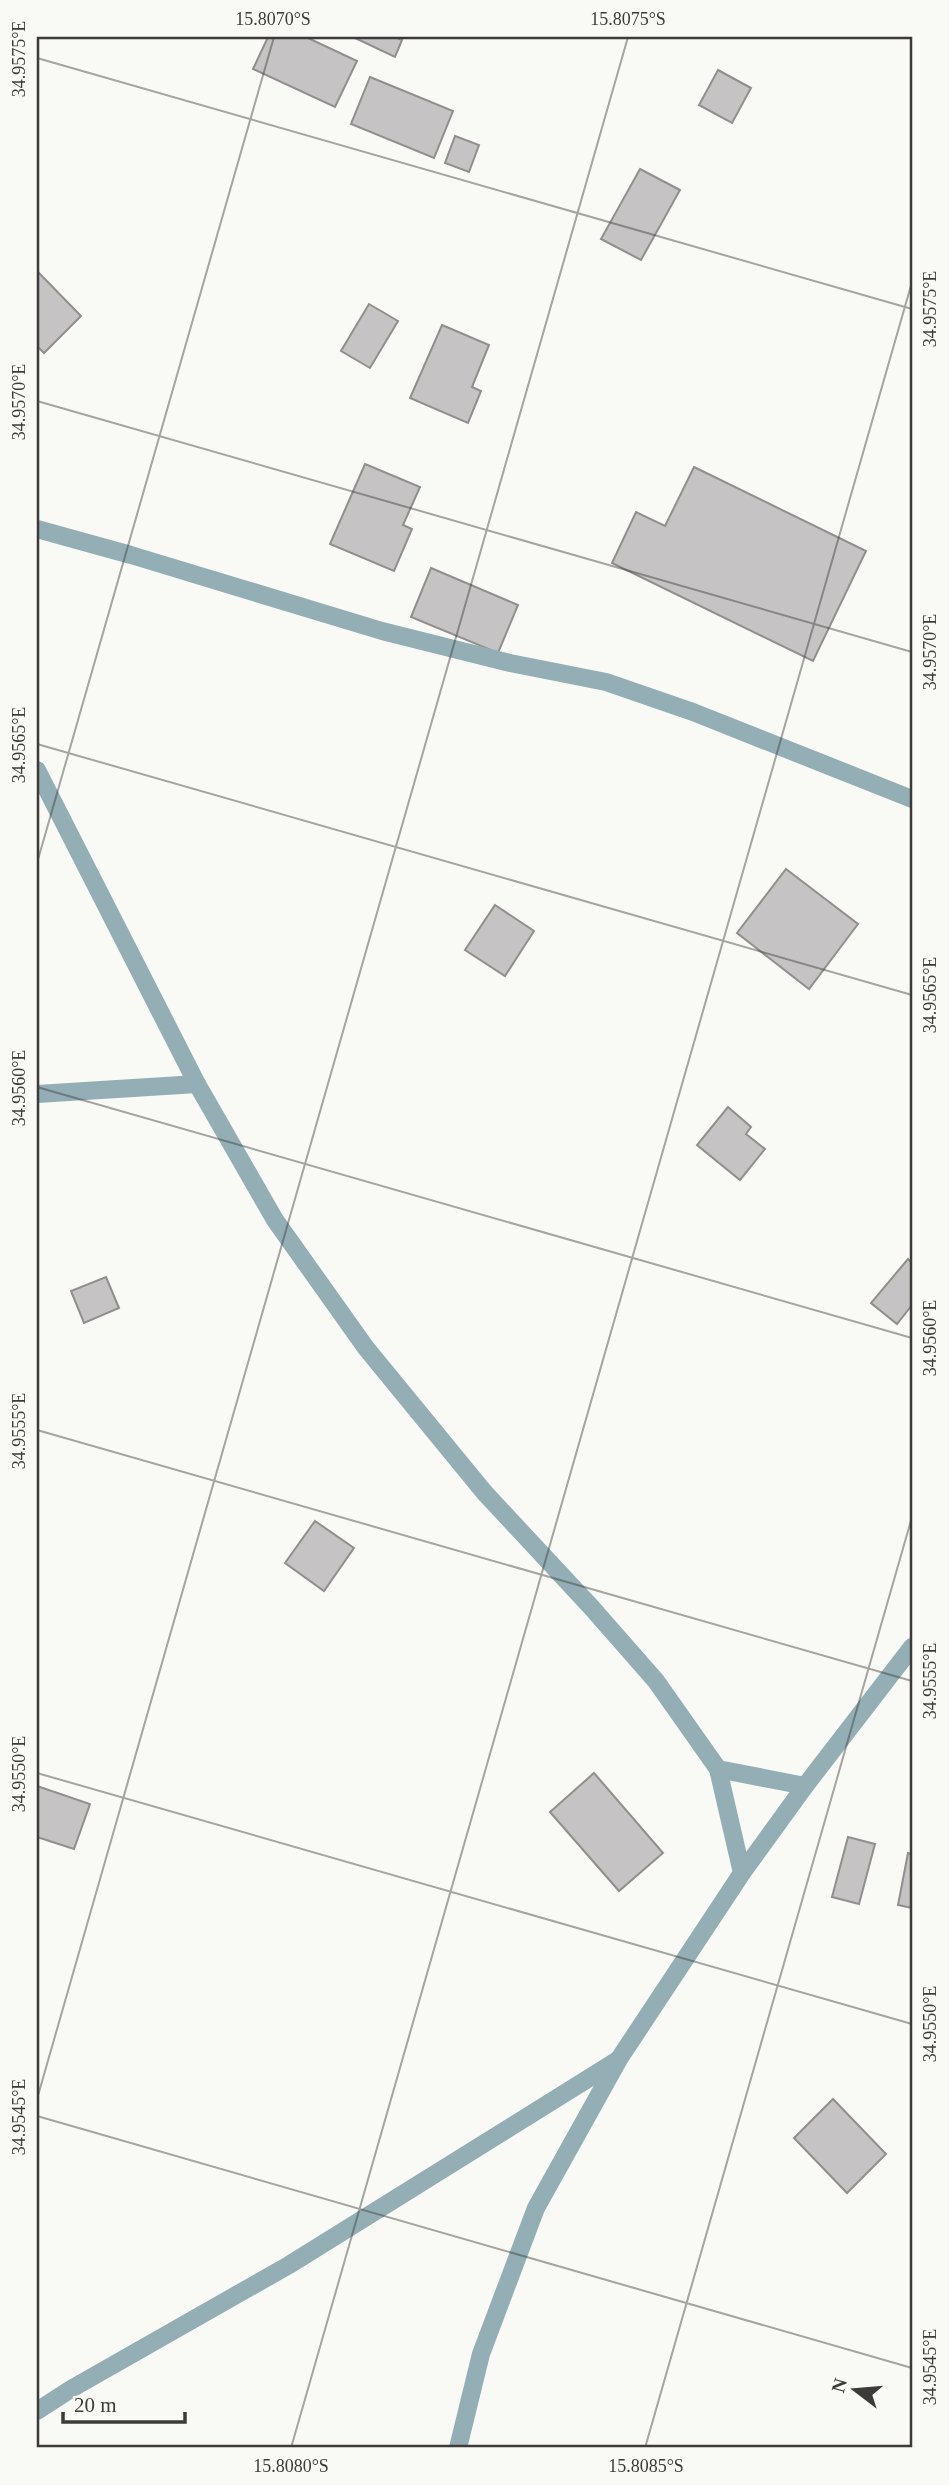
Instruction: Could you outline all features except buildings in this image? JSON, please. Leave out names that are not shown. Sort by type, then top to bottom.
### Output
[{"type":"street","points":[[37,529],[382,631],[509,663],[606,682],[693,712],[912,799]]},
{"type":"street","points":[[37,770],[197,1084],[275,1220],[366,1349],[484,1492],[656,1681],[718,1769],[742,1873]]},
{"type":"street","points":[[37,1094],[197,1084]]},
{"type":"street","points":[[458,2448],[481,2354],[536,2208],[619,2059],[742,1873],[912,1647]]},
{"type":"street","points":[[718,1769],[806,1786]]},
{"type":"street","points":[[37,2411],[289,2265],[619,2059]]}]
